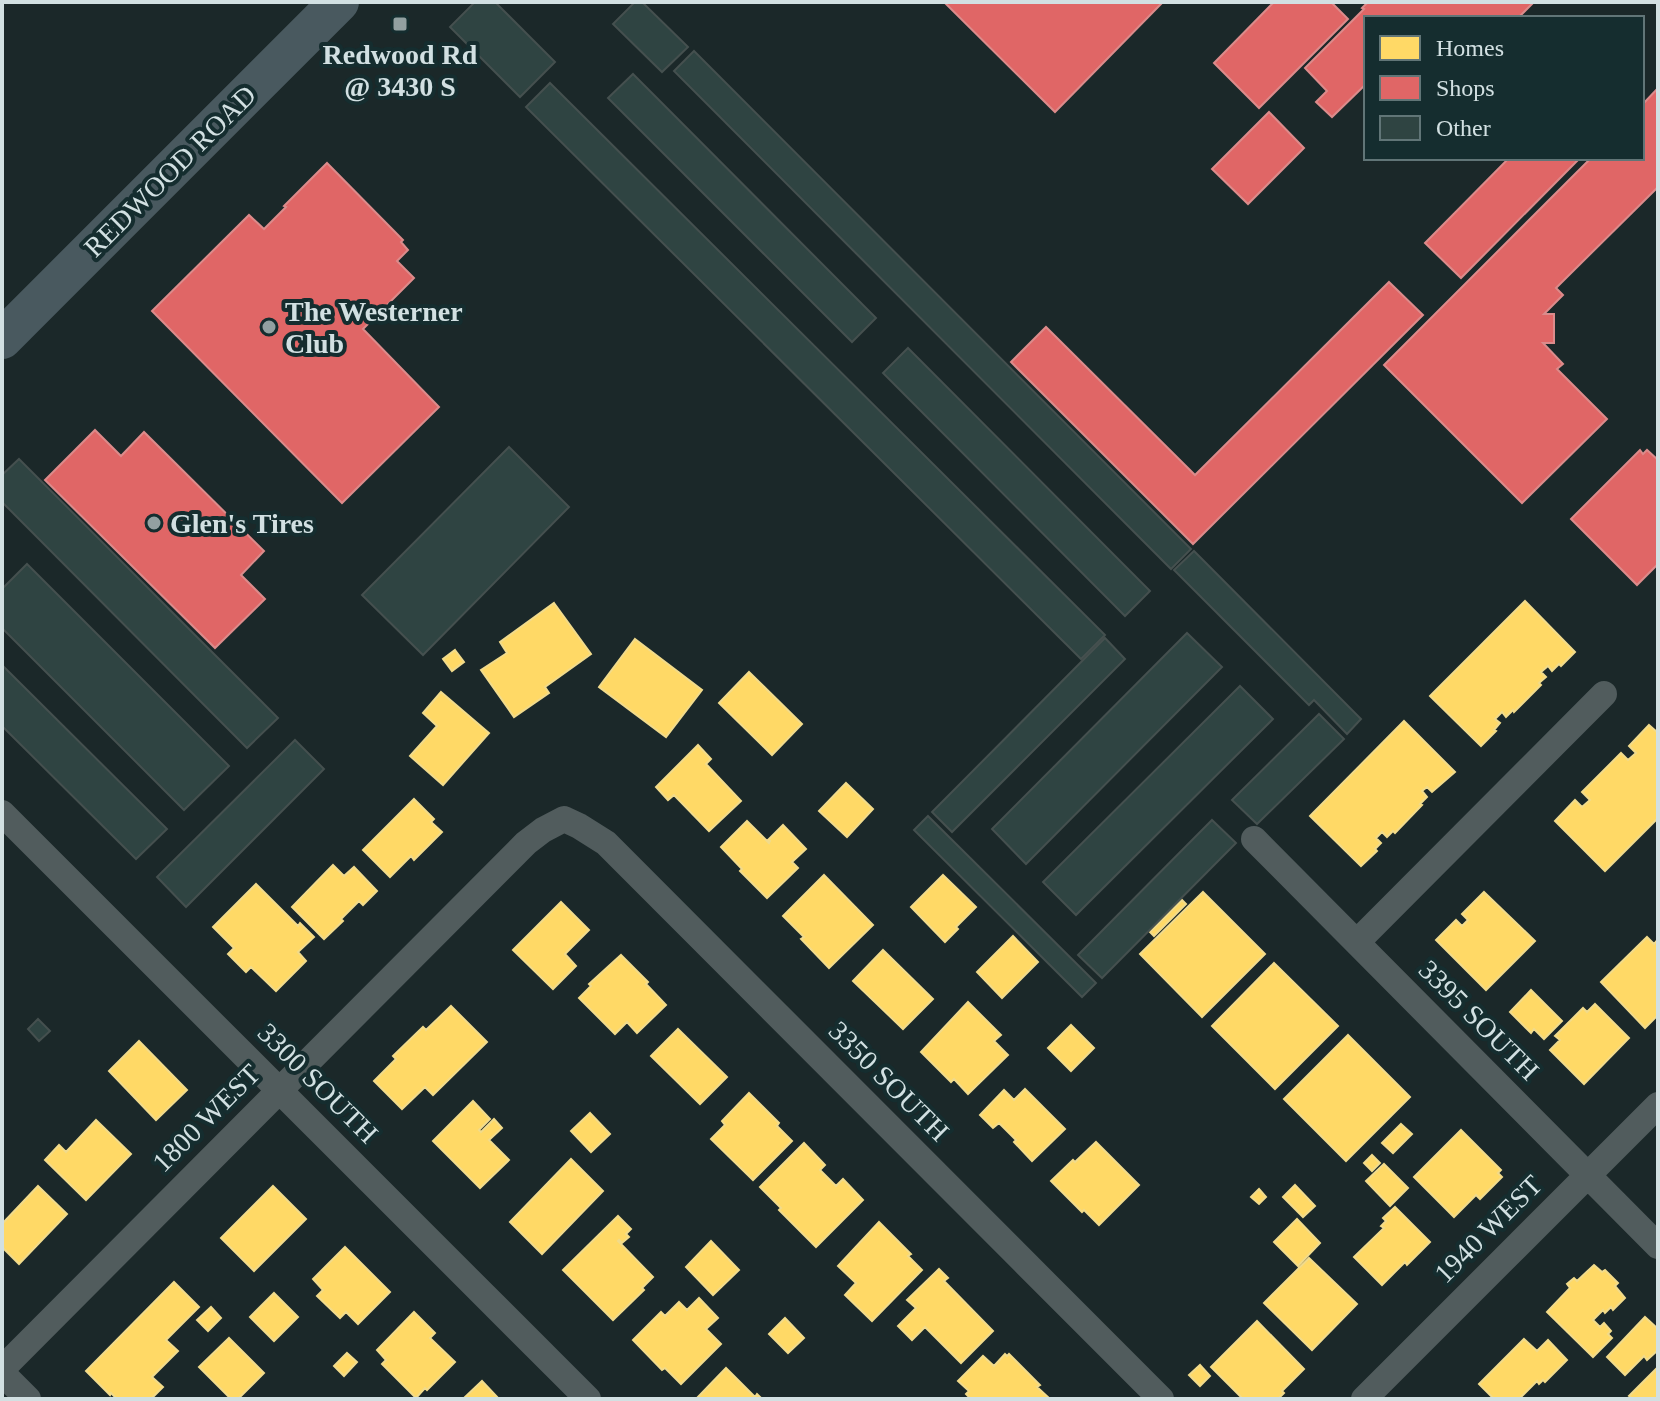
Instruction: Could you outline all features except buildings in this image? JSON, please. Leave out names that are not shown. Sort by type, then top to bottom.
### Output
[{"type":"main road","name":"REDWOOD ROAD","points":[[2,339],[339,2]]},
{"type":"street","points":[[1357,942],[1604,694]]},
{"type":"street","name":"3300 SOUTH","points":[[2,813],[588,1399]]},
{"type":"street","name":"1800 WEST","points":[[2,1371],[526,843],[553,823],[564,819]]},
{"type":"street","name":"3350 SOUTH","points":[[564,819],[606,843],[1161,1399]]},
{"type":"street","name":"3395 SOUTH","points":[[1254,839],[1658,1246]]},
{"type":"street","name":"1940 WEST","points":[[1364,1399],[1658,1105]]},
{"type":"street","points":[[2,1371],[28,1399]]},
{"type":"place","name":"Redwood Rd @ 3430 S","points":[[400,24]]},
{"type":"place","name":"The Westerner Club","points":[[269,327]]},
{"type":"place","name":"Glen's Tires","points":[[154,523]]}]
